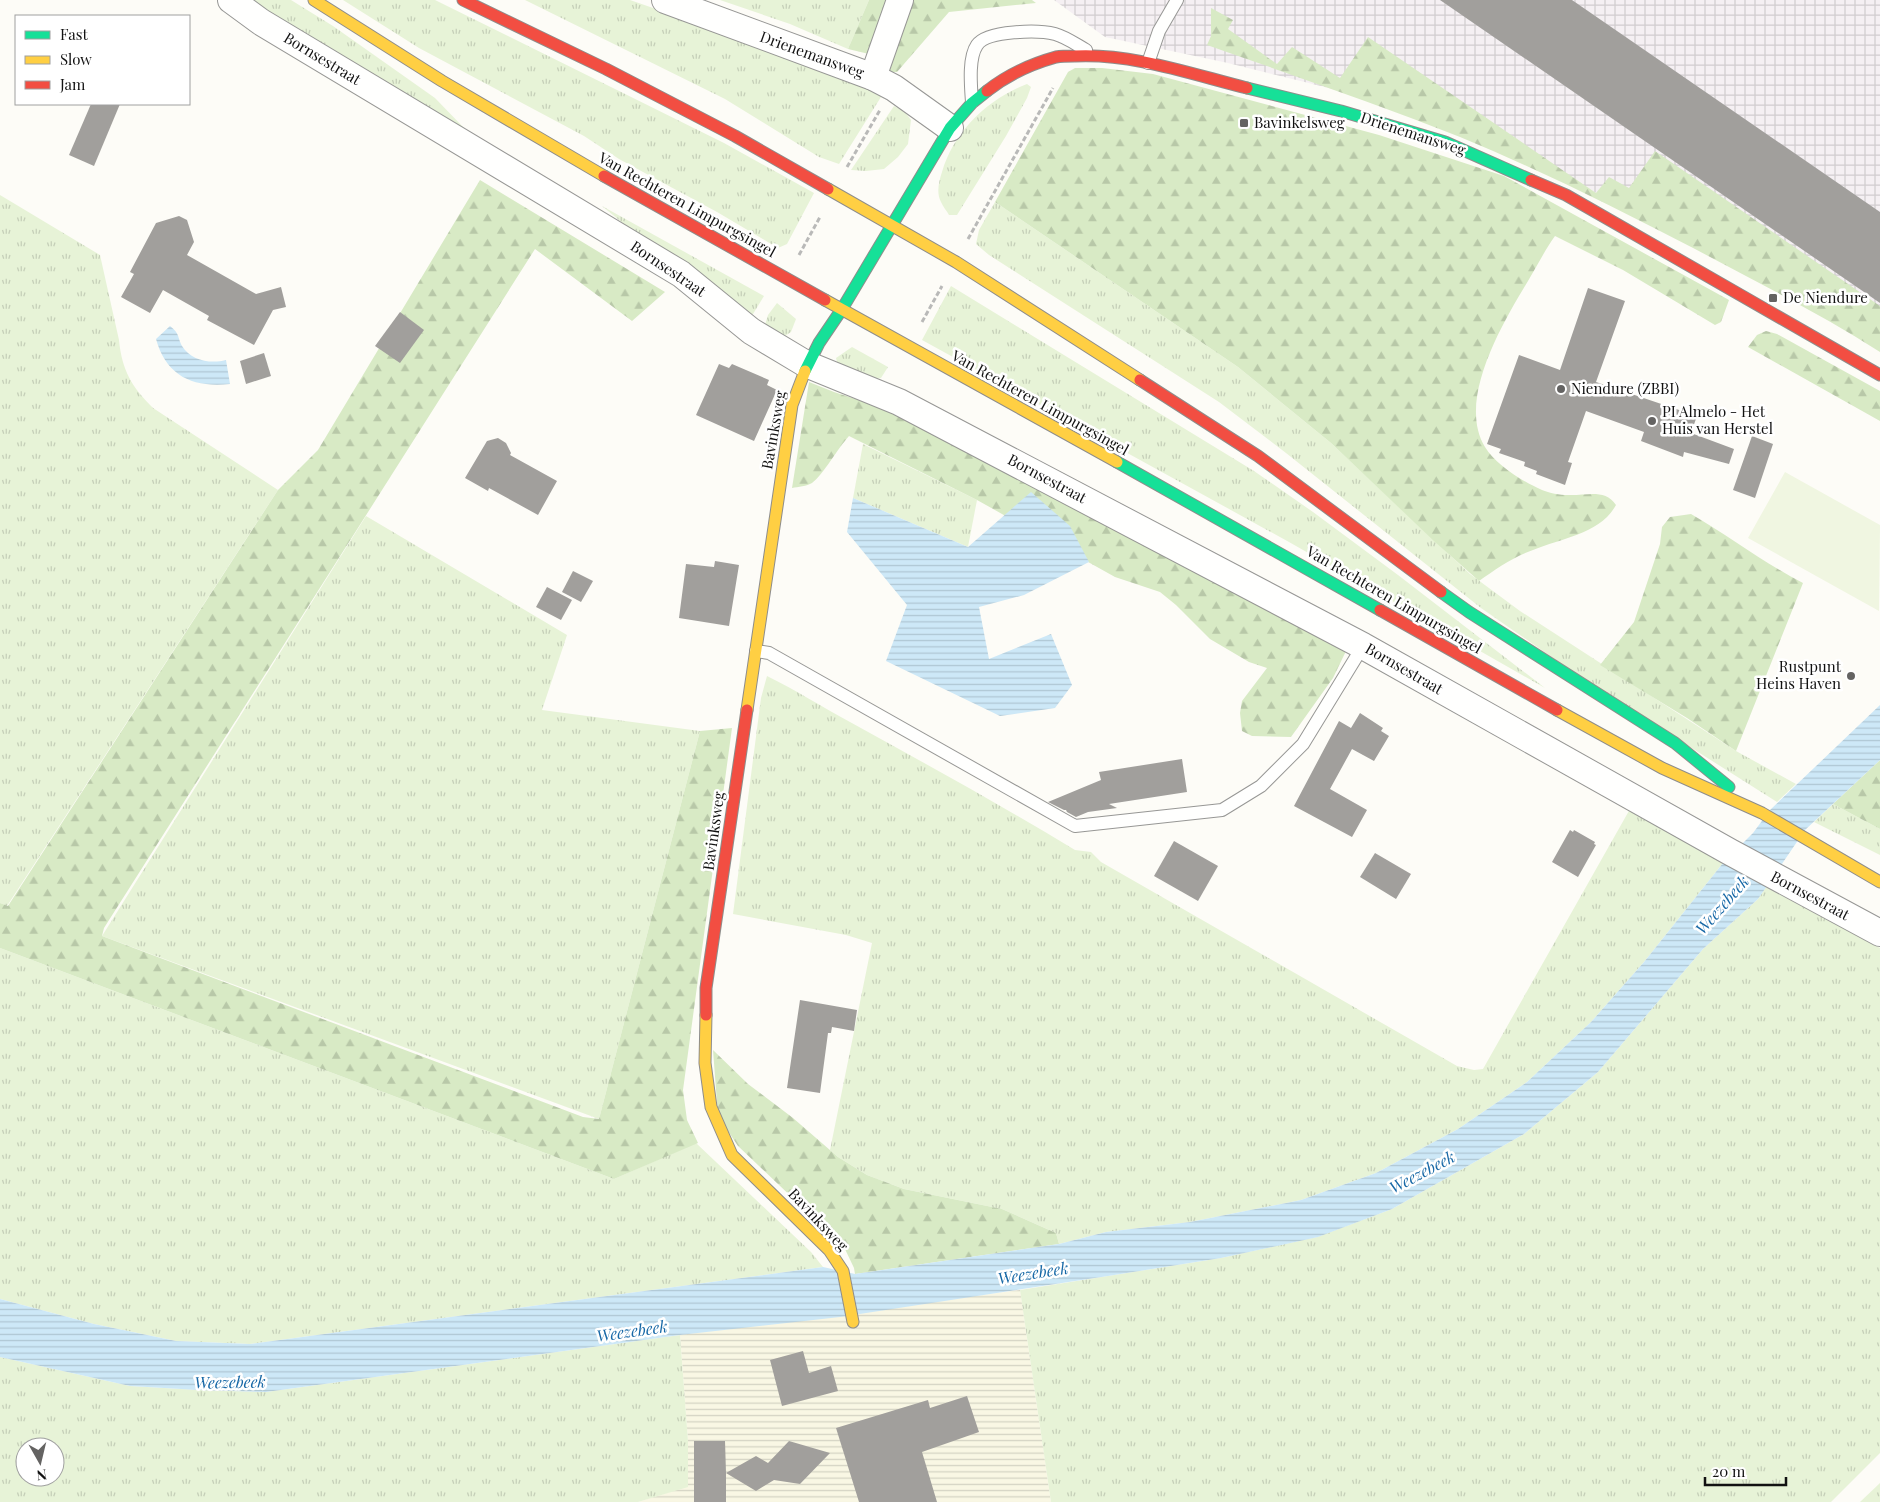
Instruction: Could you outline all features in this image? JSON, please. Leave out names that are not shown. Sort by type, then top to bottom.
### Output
[{"type":"main road","name":"Van Rechteren Limpurgsingel","points":[[314,0],[442,81],[552,147],[1379,609],[1588,728],[1662,768],[1762,813],[1880,882]]},
{"type":"main road","name":"Van Rechteren Limpurgsingel","points":[[463,0],[735,136],[893,224],[956,262],[1258,456],[1469,612],[1675,743],[1762,813]]},
{"type":"main road","name":"Drienemansweg","points":[[893,224],[950,128],[972,103],[1000,81],[1028,67],[1057,57],[1095,55],[1148,63],[1341,111],[1445,142],[1566,195],[1880,375]]},
{"type":"main road","points":[[842,309],[893,224]]},
{"type":"main road","name":"Bavinksweg","points":[[842,309],[823,335],[806,364],[798,382],[792,405],[706,988],[705,1063],[711,1107],[732,1155],[829,1250],[843,1271],[853,1322]]},
{"type":"street","name":"Bornsestraat","points":[[231,0],[261,22],[681,274],[750,331],[806,364],[899,402],[1364,646],[1730,852],[1880,933]]},
{"type":"street","name":"Drienemansweg","points":[[665,0],[873,78],[894,88],[950,128]]},
{"type":"street","points":[[873,78],[900,0]]},
{"type":"lane","points":[[1148,63],[1159,31],[1177,0]]},
{"type":"lane","points":[[972,103],[971,68],[977,44],[991,35],[1029,32],[1056,34],[1095,55]]},
{"type":"lane","points":[[756,651],[769,654],[1075,826],[1222,810],[1253,791],[1261,786],[1302,744],[1364,646]]},
{"type":"path","points":[[908,346],[1057,80],[1057,57]]},
{"type":"shaded area","points":[[1054,0],[1880,0],[1880,348],[1589,189],[1422,111],[1228,63],[1105,37]]},
{"type":"shaded area","points":[[1020,1290],[1051,1502],[638,1502],[688,1486],[688,1441],[680,1335]]},
{"type":"green space","points":[[242,0],[291,0],[333,26],[435,98],[465,129],[435,117]]},
{"type":"green space","points":[[343,0],[435,0],[724,143],[814,193],[787,244],[778,248],[717,212],[619,159],[584,136],[419,48]]},
{"type":"green space","points":[[525,0],[630,0],[803,60],[860,84],[881,97],[839,164],[819,157],[725,99]]},
{"type":"green space","points":[[720,0],[869,0],[848,49],[790,24]]},
{"type":"green space","points":[[869,0],[890,0],[869,54],[848,49]]},
{"type":"green space","points":[[906,0],[1032,0],[1036,3],[949,12],[897,72],[880,72]]},
{"type":"green space","points":[[1211,8],[1233,20],[1228,29],[1277,64],[1292,47],[1340,78],[1368,37],[1596,193],[1609,177],[1629,188],[1655,151],[1880,306],[1880,352],[1812,311],[1695,249],[1549,176],[1460,137],[1207,45],[1211,36]]},
{"type":"green space","points":[[1075,68],[1102,68],[1153,74],[1379,135],[1504,176],[1729,300],[1721,322],[1715,325],[1623,270],[1555,236],[1507,317],[1487,361],[1476,407],[1478,428],[1485,447],[1495,460],[1510,472],[1542,490],[1562,495],[1594,494],[1606,496],[1616,505],[1609,515],[1590,529],[1519,556],[1479,581],[1331,443],[1238,367],[995,202],[1068,72]]},
{"type":"green space","points":[[1027,84],[1031,87],[1027,98],[1006,136],[957,215],[949,215],[939,198],[939,187],[947,157],[955,143],[974,118],[986,108],[999,98]]},
{"type":"green space","points":[[894,106],[905,112],[911,120],[908,144],[898,157],[884,169],[851,170]]},
{"type":"green space","points":[[480,180],[665,292],[632,321],[535,249],[104,928],[102,936],[583,1117],[599,1119],[700,731],[732,728],[683,1090],[687,1120],[698,1143],[614,1179],[0,948],[0,903],[8,906],[278,490],[318,450]]},
{"type":"green space","points":[[0,195],[100,255],[120,351],[126,370],[129,378],[153,408],[278,490],[7,906],[0,903]]},
{"type":"green space","points":[[995,202],[1238,367],[1331,443],[1470,574],[1520,611],[1736,751],[1796,784],[1777,802],[1589,683],[1481,608],[1219,402],[989,255],[976,244],[979,230]]},
{"type":"green space","points":[[602,206],[764,296],[753,314],[743,314],[653,248]]},
{"type":"green space","points":[[951,286],[1254,471],[1398,575],[1545,688],[1289,542],[922,340]]},
{"type":"green space","points":[[777,303],[796,319],[791,332],[782,338],[765,325],[768,315]]},
{"type":"green space","points":[[1766,331],[1777,334],[1880,391],[1880,421],[1748,347],[1757,335]]},
{"type":"green space","points":[[852,347],[888,367],[881,378],[872,379],[838,366],[836,358]]},
{"type":"green space","points":[[809,382],[889,410],[1347,649],[1333,678],[1291,737],[1252,736],[1242,731],[1240,713],[1242,701],[1267,668],[1249,662],[1210,639],[1160,592],[1115,577],[977,500],[849,436],[826,468],[812,483],[792,488]]},
{"type":"green space","points":[[863,444],[977,500],[968,547],[853,498]]},
{"type":"green space","points":[[1785,472],[1880,525],[1879,611],[1748,538]]},
{"type":"green space","points":[[1691,514],[1774,567],[1803,583],[1736,751],[1687,718],[1600,665],[1634,622],[1660,544],[1662,527],[1670,517]]},
{"type":"green space","points":[[366,516],[567,635],[542,710],[700,731],[599,1119],[102,936]]},
{"type":"green space","points":[[767,676],[963,785],[1075,850],[1091,852],[1101,862],[1457,1066],[1474,1070],[1483,1069],[1630,809],[1723,863],[1644,962],[1591,1022],[1527,1082],[1458,1129],[1376,1173],[1301,1200],[1190,1222],[1106,1232],[1059,1244],[1056,1233],[1002,1209],[904,1189],[867,1175],[830,1150],[872,943],[846,935],[733,914],[761,698]]},
{"type":"green space","points":[[1880,760],[1880,829],[1833,804]]},
{"type":"green space","points":[[1833,804],[1880,829],[1880,855],[1814,822]]},
{"type":"green space","points":[[1766,887],[1880,948],[1880,1453],[1831,1502],[1051,1502],[1020,1290],[1221,1258],[1317,1237],[1392,1209],[1524,1134],[1598,1072],[1703,949],[1758,899]]},
{"type":"green space","points":[[0,948],[614,1179],[696,1143],[811,1252],[823,1267],[250,1344],[176,1341],[94,1324],[0,1299]]},
{"type":"green space","points":[[713,1050],[748,1084],[793,1118],[838,1157],[867,1175],[904,1189],[1002,1209],[1056,1233],[1059,1244],[855,1274],[844,1247],[738,1146],[718,1116]]},
{"type":"green space","points":[[680,1335],[688,1441],[688,1487],[638,1502],[0,1502],[0,1357],[130,1386],[266,1392]]},
{"type":"green space","points":[[1880,1483],[1880,1502],[1860,1502]]},
{"type":"water","points":[[170,326],[177,333],[182,346],[191,355],[202,360],[214,362],[226,360],[230,384],[204,384],[183,377],[174,371],[161,352],[156,339]]},
{"type":"water","points":[[1031,492],[1070,526],[1089,562],[1024,595],[979,607],[989,659],[1051,634],[1072,685],[1055,708],[1000,716],[886,661],[907,605],[847,532],[853,498],[968,547]]},
{"type":"water","name":"Weezebeek","points":[[1880,705],[1880,760],[1805,830],[1758,899],[1703,949],[1598,1072],[1524,1134],[1392,1209],[1318,1237],[1221,1258],[840,1317],[680,1335],[266,1392],[130,1386],[0,1357],[0,1299],[94,1324],[176,1341],[250,1344],[823,1267],[855,1274],[1059,1244],[1106,1232],[1190,1222],[1301,1200],[1376,1173],[1458,1129],[1527,1082],[1591,1022],[1644,962],[1723,863],[1753,833],[1770,810]]},
{"type":"building","points":[[1440,0],[1572,0],[1880,212],[1880,303]]},
{"type":"building","points":[[91,105],[120,105],[94,166],[69,155]]},
{"type":"building","points":[[179,216],[187,220],[194,242],[187,255],[256,294],[281,287],[286,307],[273,310],[254,345],[207,320],[209,316],[163,290],[150,313],[121,297],[134,274],[130,272],[156,223]]},
{"type":"building","name":"Niendure (ZBBI)","points":[[1588,288],[1625,301],[1596,382],[1697,416],[1691,433],[1734,449],[1729,464],[1684,452],[1683,457],[1641,441],[1644,432],[1586,411],[1568,462],[1572,463],[1565,485],[1536,474],[1537,471],[1524,466],[1525,462],[1499,453],[1501,449],[1487,444],[1519,355],[1560,370]]},
{"type":"building","points":[[400,312],[424,330],[400,363],[375,346]]},
{"type":"building","points":[[264,353],[271,376],[246,384],[240,361]]},
{"type":"building","points":[[719,364],[729,368],[732,364],[769,380],[767,385],[777,390],[754,441],[696,415]]},
{"type":"building","points":[[1752,436],[1773,444],[1755,498],[1733,490]]},
{"type":"building","points":[[498,438],[506,443],[511,453],[510,455],[557,481],[538,515],[489,488],[488,491],[465,478],[487,441]]},
{"type":"building","points":[[715,561],[739,565],[729,626],[679,618],[686,564],[714,567]]},
{"type":"building","points":[[573,571],[593,581],[581,602],[562,592]]},
{"type":"building","points":[[547,587],[572,600],[561,620],[536,607]]},
{"type":"building","points":[[1360,713],[1383,728],[1381,731],[1389,736],[1374,761],[1352,749],[1330,789],[1367,810],[1352,837],[1294,806],[1339,721],[1351,728]]},
{"type":"building","points":[[1182,759],[1187,792],[1109,804],[1117,808],[1088,812],[1076,817],[1048,802],[1101,780],[1099,772]]},
{"type":"building","points":[[1570,830],[1573,832],[1574,830],[1595,842],[1594,844],[1596,845],[1578,877],[1552,862]]},
{"type":"building","points":[[1174,841],[1218,866],[1198,901],[1154,876]]},
{"type":"building","points":[[1375,853],[1411,874],[1396,899],[1360,877]]},
{"type":"building","points":[[800,1000],[857,1010],[854,1031],[832,1027],[831,1033],[828,1033],[820,1093],[787,1088]]},
{"type":"building","points":[[803,1351],[809,1373],[831,1366],[838,1391],[782,1406],[770,1360]]},
{"type":"building","points":[[967,1396],[979,1432],[922,1452],[937,1502],[859,1502],[836,1428],[928,1400],[930,1408]]},
{"type":"building","points":[[694,1441],[725,1441],[726,1502],[694,1502]]},
{"type":"building","points":[[789,1441],[830,1453],[800,1484],[774,1480],[756,1491],[726,1473],[756,1456],[768,1463]]},
{"type":"traffic: fast","points":[[1247,88],[1341,111],[1445,142],[1531,180]]},
{"type":"traffic: fast","points":[[805,371],[819,343],[842,309],[950,128],[972,103],[987,91]]},
{"type":"traffic: fast","points":[[1117,462],[1380,610]]},
{"type":"traffic: fast","points":[[1441,592],[1469,612],[1675,743],[1729,787]]},
{"type":"traffic: slow","points":[[314,0],[442,81],[604,176]]},
{"type":"traffic: slow","points":[[828,189],[956,262],[1140,380]]},
{"type":"traffic: slow","points":[[825,300],[1117,462]]},
{"type":"traffic: slow","points":[[747,710],[792,405],[805,371]]},
{"type":"traffic: slow","points":[[1557,710],[1662,768],[1762,813],[1880,882]]},
{"type":"traffic: slow","points":[[706,1015],[705,1063],[711,1107],[732,1155],[829,1250],[843,1271],[853,1322]]},
{"type":"traffic: jam","points":[[463,0],[606,69],[735,136],[828,189]]},
{"type":"traffic: jam","points":[[987,91],[1011,75],[1037,63],[1056,57],[1070,56],[1096,56],[1140,61],[1247,88]]},
{"type":"traffic: jam","points":[[604,176],[825,300]]},
{"type":"traffic: jam","points":[[1531,180],[1566,195],[1880,375]]},
{"type":"traffic: jam","points":[[1140,380],[1258,456],[1441,592]]},
{"type":"traffic: jam","points":[[1380,610],[1557,710]]},
{"type":"traffic: jam","points":[[706,1015],[706,988],[747,710]]},
{"type":"place","name":"Bavinkelsweg","points":[[1244,123]]},
{"type":"place","name":"De Niendure","points":[[1773,298]]},
{"type":"place","name":"Niendure (ZBBI)","points":[[1561,389]]},
{"type":"place","name":"PI Almelo - Het Huis van Herstel","points":[[1652,421]]},
{"type":"place","name":"Rustpunt Heins Haven","points":[[1851,676]]}]
